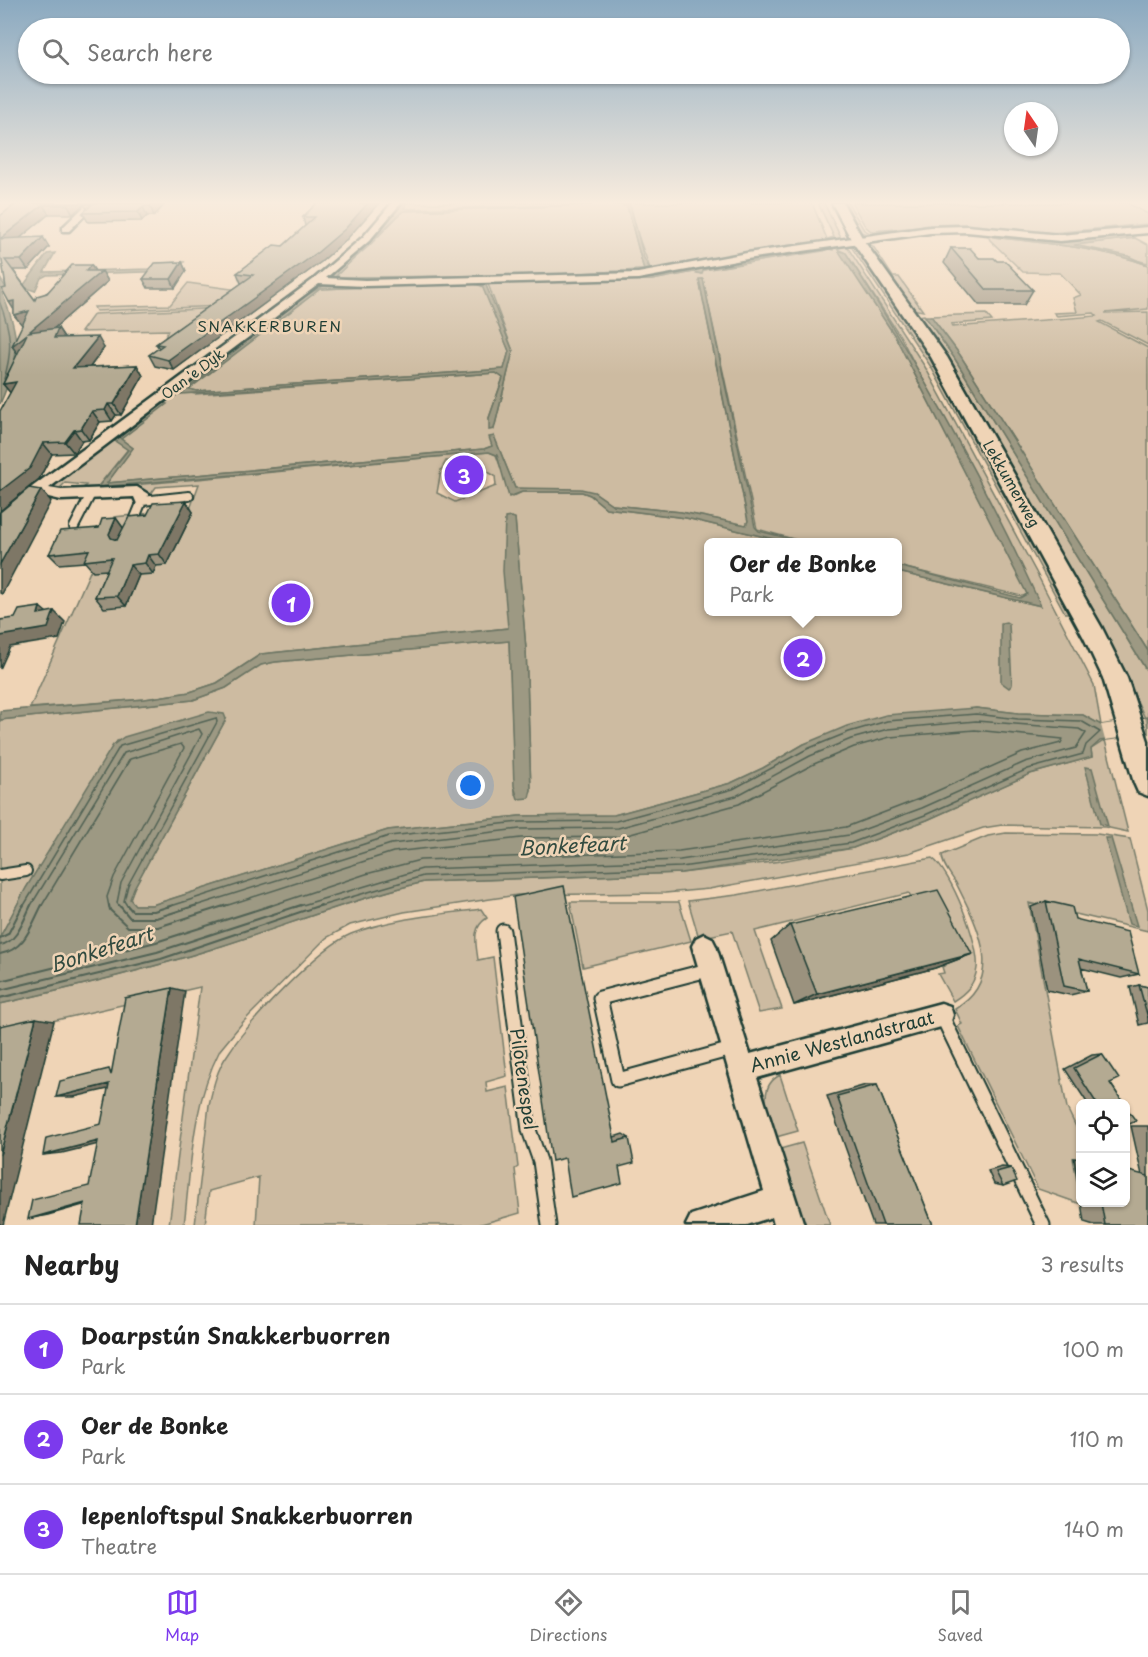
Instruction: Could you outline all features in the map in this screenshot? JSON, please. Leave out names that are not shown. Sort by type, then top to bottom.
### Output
[{"type":"main road","name":"Lekkumerweg","points":[[871,260],[939,357],[1102,649],[1132,728],[1148,783]]},
{"type":"street","name":"Oan 'e Dyk","points":[[0,522],[37,490],[317,281],[341,260]]},
{"type":"street","points":[[317,281],[365,283],[638,276],[724,260]]},
{"type":"street","points":[[37,490],[61,495],[137,492],[141,494],[142,501]]},
{"type":"street","name":"Annie Westlandstraat","points":[[708,958],[785,1213]]},
{"type":"street","name":"Annie Westlandstraat","points":[[739,1059],[941,1015]]},
{"type":"street","points":[[700,1225],[785,1213]]},
{"type":"lane","points":[[74,527],[91,494]]},
{"type":"lane","points":[[128,535],[142,501],[189,496]]},
{"type":"lane","points":[[0,875],[26,871]]},
{"type":"lane","name":"Pilotenespel","points":[[503,931],[529,1130],[540,1161],[549,1225]]},
{"type":"lane","points":[[708,958],[600,998],[618,1080],[739,1059]]},
{"type":"lane","points":[[941,1015],[1043,1225]]},
{"type":"shaded area","points":[[344,260],[349,260],[333,275],[336,279],[504,275],[344,278],[335,275],[352,260],[641,260],[644,270],[514,276],[653,271],[709,260],[724,260],[649,273],[342,281],[330,279],[328,275]]},
{"type":"shaded area","points":[[647,260],[705,260],[651,271]]},
{"type":"shaded area","points":[[766,260],[846,260],[895,336],[1022,583],[1027,594],[1025,597],[902,567],[902,538],[790,538],[757,529],[703,279],[699,280],[748,521],[746,525],[681,512],[613,505],[594,492],[515,488],[494,436],[492,446],[484,449],[107,483],[133,448],[121,439],[166,404],[115,441],[128,449],[99,485],[101,488],[489,452],[496,455],[512,497],[522,492],[582,492],[590,495],[606,508],[686,518],[769,538],[704,538],[704,616],[902,616],[902,573],[1040,606],[900,336],[851,260],[856,260],[925,367],[1037,574],[1094,685],[1101,725],[1083,715],[1018,713],[976,708],[804,744],[763,768],[731,783],[614,815],[519,816],[388,830],[152,905],[134,905],[129,900],[134,888],[226,719],[117,741],[26,888],[0,937],[0,720],[193,700],[226,688],[260,665],[275,662],[509,641],[515,794],[531,790],[526,649],[515,518],[508,628],[261,654],[217,683],[190,692],[145,699],[30,708],[114,517],[190,509],[199,484],[156,487],[151,494],[139,488],[80,492],[86,485],[65,483],[58,490],[52,485],[164,400],[176,396],[176,392],[312,289],[319,286],[649,277],[728,263],[662,277],[513,282],[652,280],[694,272],[701,274],[703,270]],"holes":[[[463,283],[320,289],[189,389],[197,391],[504,369],[509,351],[483,286],[476,284],[488,284],[513,351],[494,429],[489,418],[503,378],[496,373],[195,394],[181,391],[305,296],[323,286]],[[446,461],[474,464],[495,476],[496,486],[455,502],[437,493],[441,470]]]},
{"type":"shaded area","points":[[860,260],[866,260],[928,350],[1073,613],[1065,613],[931,367]]},
{"type":"shaded area","points":[[879,260],[882,260],[893,277],[899,277],[923,311],[912,309]]},
{"type":"shaded area","points":[[1011,260],[1134,260],[1148,265],[1148,309],[1105,313],[1148,312],[1148,345],[1102,321],[1099,322],[1148,348],[1148,651],[960,355],[931,316],[986,314],[992,321],[951,324],[952,327],[1097,316],[1094,313],[1057,316],[1054,313],[1077,312],[1073,298],[1081,295],[1060,273],[1023,272]]},
{"type":"shaded area","points":[[188,283],[246,291],[223,306],[96,311],[94,307],[170,305]]},
{"type":"shaded area","points":[[223,308],[164,340],[168,330],[81,332],[94,314]]},
{"type":"shaded area","points":[[924,315],[955,359],[1148,673],[1148,717],[1145,718],[1104,630],[917,316]]},
{"type":"shaded area","points":[[1105,740],[1128,832],[1105,827],[1002,825],[983,828],[909,853],[709,889],[665,893],[517,895],[404,912],[350,925],[326,938],[243,1022],[220,1050],[198,1114],[184,1225],[169,1225],[200,987],[0,1033],[0,1004],[159,965],[370,897],[424,882],[681,873],[781,861],[853,848],[927,820],[1030,774],[1092,757],[1091,749]]},
{"type":"shaded area","points":[[1006,833],[1097,834],[1130,839],[1148,910],[1148,931],[1029,903],[1067,1108],[1076,1127],[1076,1159],[1073,1158],[1076,1175],[1076,1202],[1038,1189],[958,1026],[962,1024],[955,1009],[971,997],[980,983],[984,967],[983,950],[972,916],[945,866],[942,855],[988,836]]},
{"type":"shaded area","points":[[932,858],[947,877],[963,909],[977,957],[976,974],[972,983],[953,1001],[938,974],[944,973],[942,967],[946,965],[909,893],[755,931],[782,1009],[759,1013],[732,931],[699,938],[688,901],[737,895]]},
{"type":"shaded area","points":[[570,902],[679,902],[691,941],[583,967]]},
{"type":"shaded area","points":[[481,909],[487,918],[477,931],[478,960],[493,957],[507,1076],[486,1082],[487,1092],[508,1087],[518,1167],[515,1169],[520,1213],[478,1225],[256,1225],[259,1177],[209,1191],[205,1225],[195,1225],[209,1105],[216,1078],[237,1041],[267,1006],[321,954],[351,934],[399,921]]},
{"type":"shaded area","points":[[780,1075],[798,1131],[776,1137],[768,1112],[766,1095],[772,1081]]},
{"type":"shaded area","points":[[802,1143],[830,1225],[804,1225],[780,1149]]},
{"type":"water","points":[[42,260],[51,260],[44,272],[149,269],[157,263],[184,262],[177,271],[47,275],[41,278],[35,291],[27,288],[2,293],[13,324],[16,348],[12,373],[0,404],[0,278],[7,290],[23,286]]},
{"type":"water","points":[[348,260],[352,260],[335,277],[504,276],[334,278],[333,275]]},
{"type":"water","points":[[641,260],[645,260],[651,271],[709,260],[653,271],[514,276],[644,270]]},
{"type":"water","points":[[744,260],[763,260],[703,270],[702,274],[694,272],[652,280],[513,283],[662,277]]},
{"type":"water","points":[[845,260],[850,260],[950,426],[1020,560],[1041,606],[902,573],[902,567],[1020,598],[1027,594],[895,336]]},
{"type":"water","points":[[699,279],[703,279],[755,527],[759,531],[788,538],[769,538],[686,518],[606,508],[590,495],[582,492],[522,492],[509,497],[497,455],[489,452],[98,487],[128,450],[115,441],[164,403],[167,404],[121,439],[133,448],[107,483],[484,449],[492,446],[489,437],[494,436],[515,488],[581,489],[594,492],[613,505],[681,512],[746,525],[748,521]]},
{"type":"water","points":[[504,282],[486,285],[513,351],[494,429],[489,430],[489,418],[503,378],[496,373],[180,394],[305,296],[323,286],[464,283],[320,289],[189,389],[197,391],[504,369],[509,351],[482,286],[474,284]]},
{"type":"water","points":[[925,316],[931,316],[960,355],[1148,651],[1148,673],[955,359]]},
{"type":"water","points":[[505,518],[515,518],[526,649],[531,790],[529,798],[518,799],[514,786],[509,641],[275,662],[261,665],[226,688],[193,700],[0,720],[0,711],[145,699],[190,692],[217,683],[261,654],[508,628],[503,571]]},
{"type":"water","points":[[1001,623],[1009,624],[1012,685],[1009,688],[1001,682]]},
{"type":"water","name":"Bonkefeart","points":[[976,708],[1018,713],[1083,715],[1101,725],[1148,717],[1148,734],[1100,741],[1091,749],[1092,757],[1030,774],[927,820],[853,848],[681,873],[424,882],[370,897],[159,965],[0,1004],[0,937],[26,888],[113,745],[124,737],[209,712],[224,714],[226,719],[134,888],[130,899],[135,905],[152,905],[388,830],[519,816],[614,815],[731,783],[763,768],[804,744],[847,726],[886,715]]},
{"type":"water","points":[[1085,767],[1092,768],[1108,826],[1100,824]]},
{"type":"water","points":[[1105,838],[1111,838],[1137,926],[1129,924]]},
{"type":"pier","points":[[1145,718],[1148,734],[1105,740],[1101,725]]},
{"type":"building","points":[[2,260],[5,260],[35,300],[37,296],[47,293],[72,265],[91,265],[86,271],[102,271],[29,332],[58,328],[54,338],[98,337],[73,368],[137,365],[114,404],[108,404],[105,410],[92,411],[81,429],[74,430],[65,442],[43,443],[30,468],[0,491],[0,411],[16,382],[3,384],[27,334],[12,346],[29,311],[14,315],[14,301],[9,302],[2,289],[6,288]]},
{"type":"building","points":[[254,260],[307,260],[168,360],[149,355],[163,345],[156,344],[253,275],[237,273]]},
{"type":"building","points":[[961,260],[1005,261],[1033,290],[987,290]]},
{"type":"building","points":[[182,262],[171,279],[143,279],[155,263]]},
{"type":"building","points":[[29,488],[41,490],[0,564],[0,512]]},
{"type":"building","points":[[186,501],[159,554],[148,555],[145,563],[130,565],[117,596],[95,597],[112,558],[84,561],[89,550],[49,554],[60,531],[99,528],[102,519],[116,518],[109,534],[111,538],[117,540],[129,517],[147,515],[153,503]]},
{"type":"building","points":[[40,607],[38,614],[54,611],[48,628],[0,636],[0,620],[15,618],[19,610]]},
{"type":"building","points":[[564,886],[615,1142],[629,1138],[634,1163],[619,1167],[622,1183],[571,1197],[565,1158],[552,1161],[513,897]]},
{"type":"building","points":[[938,890],[972,954],[817,994],[790,925]]},
{"type":"building","points":[[1046,901],[1072,907],[1075,919],[1128,932],[1139,974],[1079,959],[1087,991],[1064,986]]},
{"type":"building","points":[[1139,985],[1148,987],[1148,1018]]},
{"type":"building","points":[[172,988],[135,1225],[81,1225],[85,1203],[28,1219],[32,1200],[89,1186],[98,1141],[43,1155],[46,1138],[101,1124],[109,1084],[56,1097],[60,1081],[109,1069],[111,1075],[125,998]]},
{"type":"building","points":[[36,1018],[0,1155],[0,1026]]},
{"type":"building","points":[[1102,1054],[1119,1079],[1110,1083],[1121,1099],[1094,1099],[1074,1068]]},
{"type":"building","points":[[877,1085],[933,1225],[883,1225],[837,1096]]},
{"type":"building","points":[[1130,1113],[1136,1121],[1130,1124]]},
{"type":"building","points":[[1011,1168],[1017,1181],[1003,1186],[996,1172]]},
{"type":"building","points":[[1130,1171],[1148,1176],[1148,1225],[1105,1225],[1102,1207],[1130,1207]]},
{"type":"place","name":"Iepenloftspul Snakkerbuorren","points":[[464,475]]},
{"type":"place","name":"Doarpstún Snakkerbuorren","points":[[291,603]]},
{"type":"place","name":"Oer de Bonke","points":[[803,658]]},
{"type":"district","name":"SNAKKERBUREN","points":[[270,327]]}]
